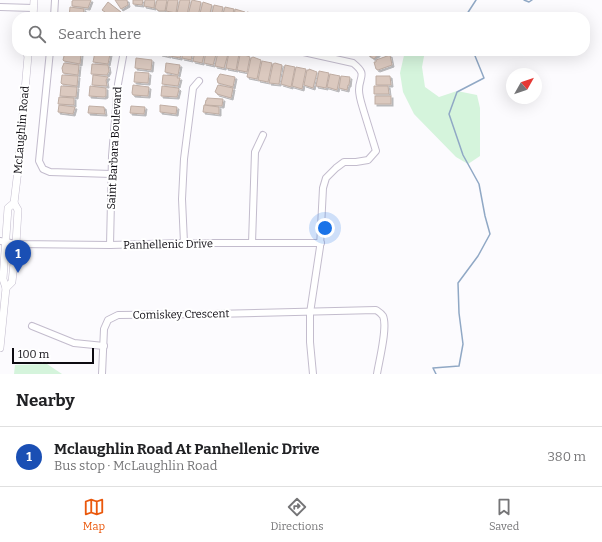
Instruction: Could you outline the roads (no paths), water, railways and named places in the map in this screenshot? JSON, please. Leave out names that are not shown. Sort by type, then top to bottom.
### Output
[{"type":"street","points":[[54,12],[55,0]]},
{"type":"street","points":[[0,7],[33,4]]},
{"type":"street","name":"McLaughlin Road","points":[[6,288],[12,282],[16,244],[18,210],[14,203],[29,56]]},
{"type":"street","points":[[50,56],[39,161],[43,169],[50,172],[111,174]]},
{"type":"street","name":"Saint Barbara Boulevard","points":[[110,245],[111,174],[118,84],[123,56]]},
{"type":"street","points":[[313,374],[310,342],[310,312],[321,243],[324,188],[326,178],[344,162],[368,160],[376,151],[358,90],[361,80],[361,71],[353,63],[322,56]]},
{"type":"street","points":[[184,243],[182,199],[184,159],[193,88],[199,81]]},
{"type":"street","points":[[252,243],[255,152],[263,136]]},
{"type":"street","name":"McLaughlin Road","points":[[0,348],[6,288],[3,279],[3,242],[8,208],[14,203]]},
{"type":"street","name":"Panhellenic Drive","points":[[3,242],[16,244],[110,245],[184,243],[321,243]]},
{"type":"street","points":[[310,312],[376,310],[380,312],[384,317],[383,345],[377,374]]},
{"type":"street","name":"Comiskey Crescent","points":[[102,374],[104,329],[108,320],[118,315],[310,312]]},
{"type":"street","points":[[32,326],[74,343],[104,346]]},
{"type":"waterway","points":[[468,12],[476,0]]},
{"type":"waterway","points":[[524,0],[529,2],[532,0]]},
{"type":"waterway","points":[[436,374],[433,368],[459,366],[463,344],[459,313],[458,283],[478,256],[490,234],[479,184],[463,155],[449,114],[457,92],[484,78],[475,56]]},
{"type":"place","name":"Mclaughlin Road At Panhellenic Drive","points":[[18,273]]}]
